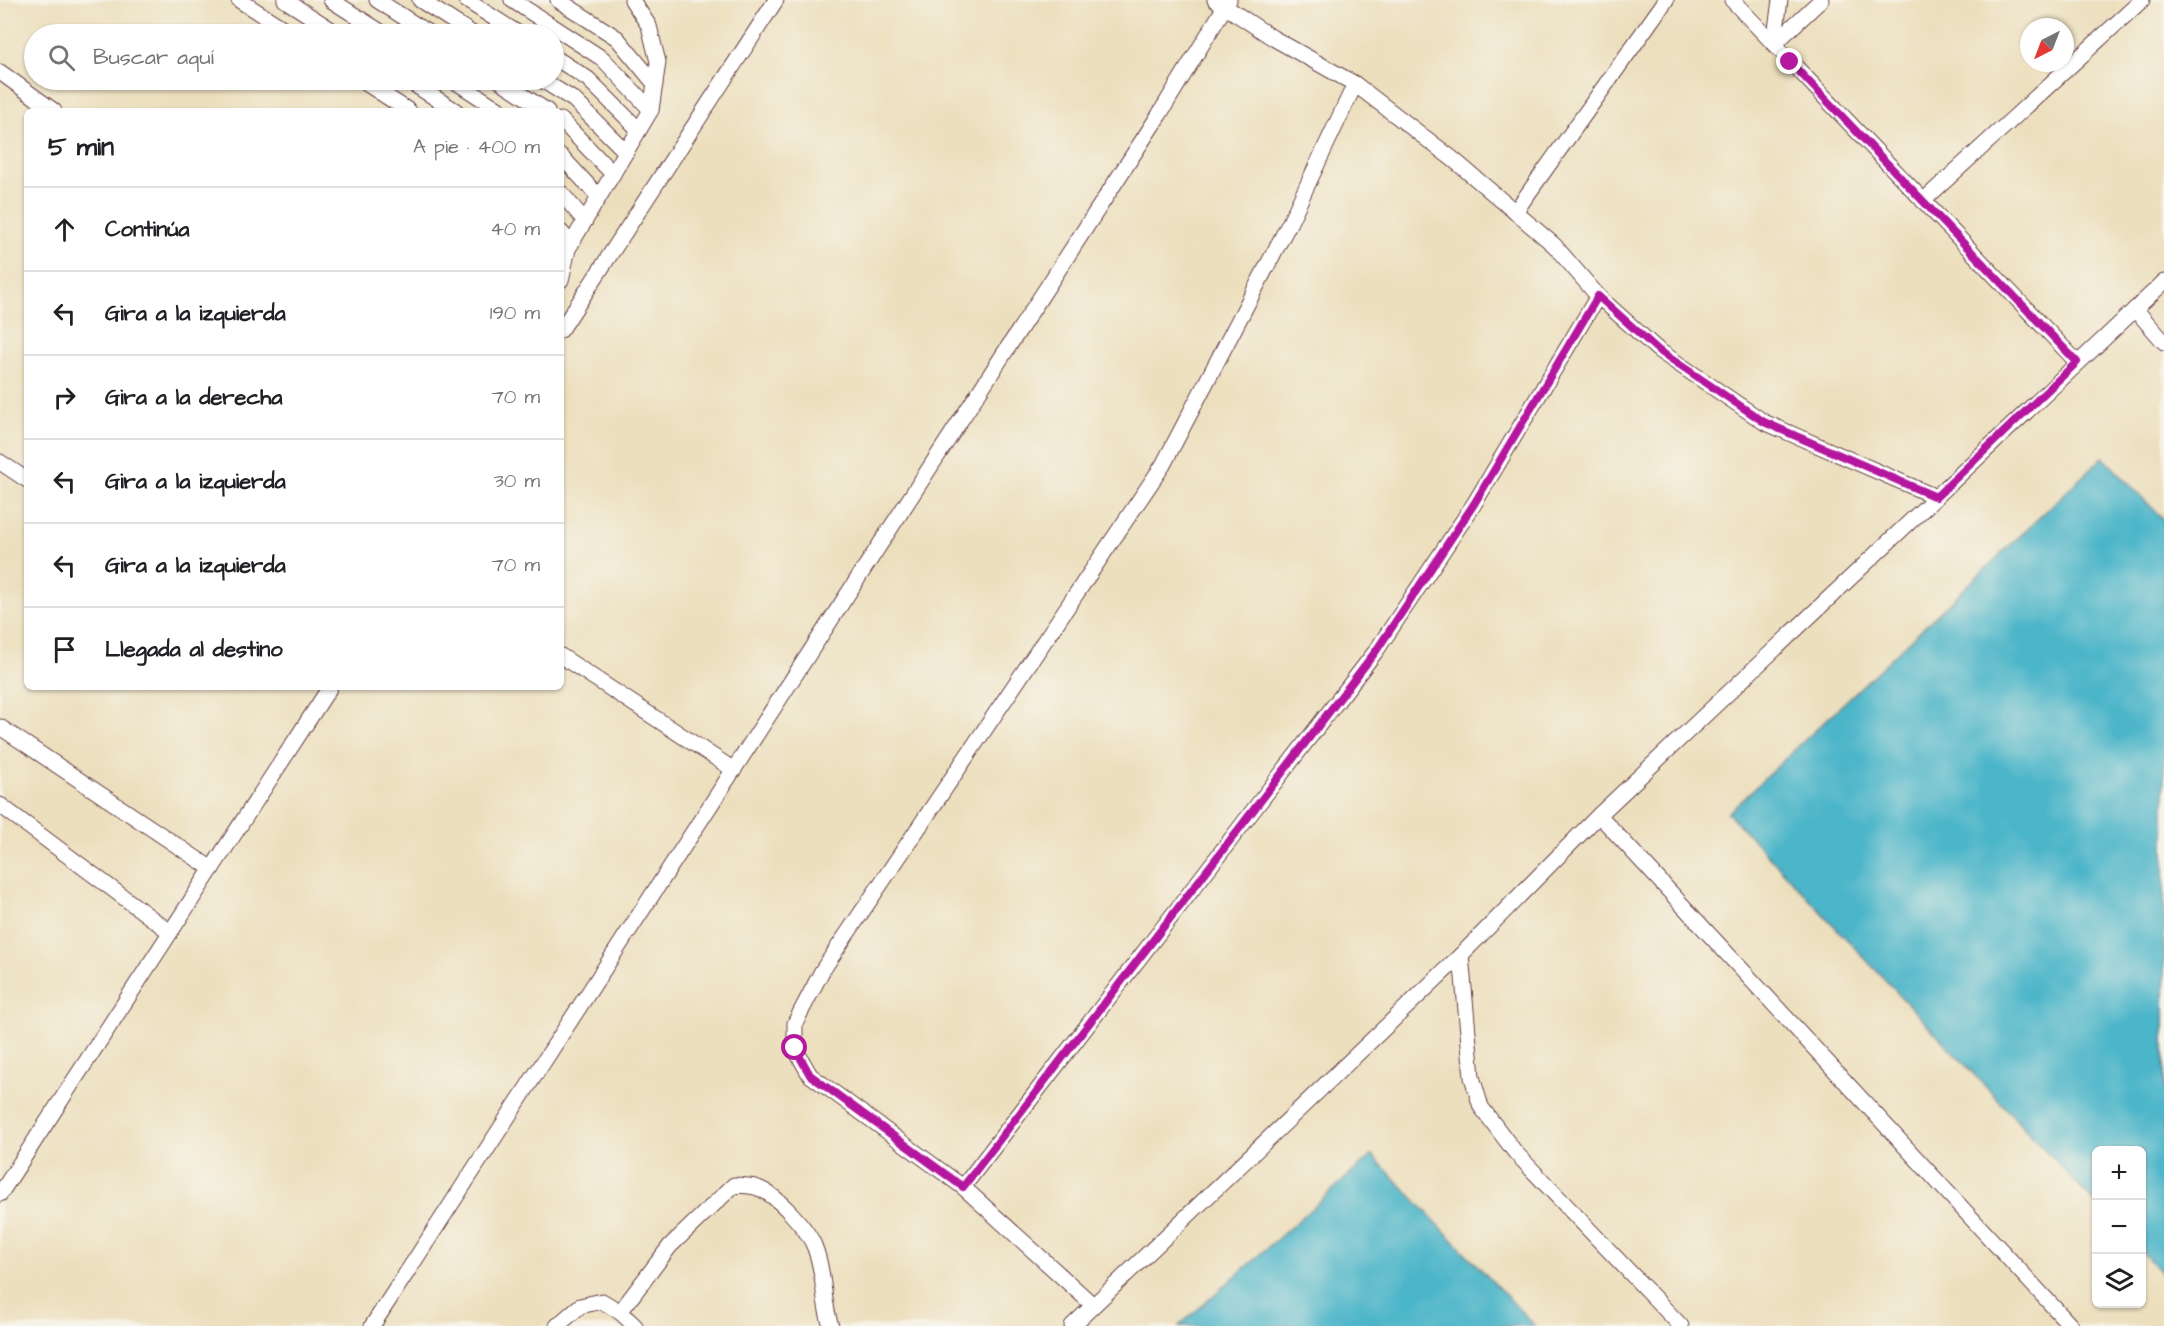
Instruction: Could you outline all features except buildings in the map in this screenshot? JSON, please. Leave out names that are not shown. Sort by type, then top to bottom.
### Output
[{"type":"lane","points":[[239,0],[276,24]]},
{"type":"lane","points":[[285,0],[322,24]]},
{"type":"lane","points":[[331,0],[368,24]]},
{"type":"lane","points":[[377,0],[414,24]]},
{"type":"lane","points":[[420,0],[457,24]]},
{"type":"lane","points":[[466,0],[503,24]]},
{"type":"lane","points":[[512,0],[549,24]]},
{"type":"lane","points":[[558,0],[617,38],[655,84]]},
{"type":"lane","points":[[564,255],[566,238],[585,221],[651,110],[658,62],[649,26],[632,0]]},
{"type":"lane","points":[[564,325],[776,0]]},
{"type":"lane","points":[[1515,212],[1666,0]]},
{"type":"lane","points":[[1732,0],[2077,362]]},
{"type":"lane","points":[[1774,44],[1780,0]]},
{"type":"lane","points":[[1774,44],[1821,0]]},
{"type":"lane","points":[[1923,201],[2142,0]]},
{"type":"lane","points":[[372,1326],[1159,115],[1223,2],[1273,38],[1355,84],[1454,160],[1554,245],[1598,296],[1658,350],[1764,422],[1936,497]]},
{"type":"lane","points":[[564,34],[603,59],[651,110]]},
{"type":"lane","points":[[564,63],[588,79],[639,130]]},
{"type":"lane","points":[[0,72],[24,89]]},
{"type":"lane","points":[[1094,1305],[963,1187],[810,1075],[795,1048],[795,1023],[822,971],[1163,465],[1290,222],[1355,84]]},
{"type":"lane","points":[[25,90],[50,108]]},
{"type":"lane","points":[[377,90],[405,108]]},
{"type":"lane","points":[[423,90],[451,108]]},
{"type":"lane","points":[[468,90],[496,108]]},
{"type":"lane","points":[[514,90],[542,108]]},
{"type":"lane","points":[[558,90],[574,100],[626,152]]},
{"type":"lane","points":[[564,123],[613,174]]},
{"type":"lane","points":[[564,159],[599,197]]},
{"type":"lane","points":[[564,197],[585,221]]},
{"type":"lane","points":[[1071,1326],[1461,955],[1599,815],[2164,282]]},
{"type":"lane","points":[[963,1187],[1376,651],[1474,504],[1598,296]]},
{"type":"lane","points":[[2134,309],[2164,342]]},
{"type":"lane","points":[[0,462],[24,478]]},
{"type":"lane","points":[[564,658],[734,770]]},
{"type":"lane","points":[[0,1194],[328,690]]},
{"type":"lane","points":[[0,727],[212,869]]},
{"type":"lane","points":[[0,805],[170,932]]},
{"type":"lane","points":[[1599,815],[2071,1326]]},
{"type":"lane","points":[[1461,955],[1472,1077],[1481,1107],[1515,1152],[1681,1326]]},
{"type":"lane","points":[[620,1311],[670,1246],[734,1185],[758,1188],[784,1207],[801,1226],[815,1248],[824,1306],[831,1326]]},
{"type":"lane","points":[[557,1326],[580,1306],[602,1301],[620,1311],[635,1326]]},
{"type":"water","points":[[2103,457],[2164,520],[2164,1276],[2146,1256],[2146,1146],[2092,1146],[2092,1200],[1728,813]]},
{"type":"water","points":[[1372,1155],[1535,1326],[1179,1326]]},
{"type":"route","points":[[795,1048],[810,1075],[963,1187],[1376,651],[1474,504],[1598,296],[1658,350],[1764,422],[1936,497],[2077,362],[1790,62]]}]
